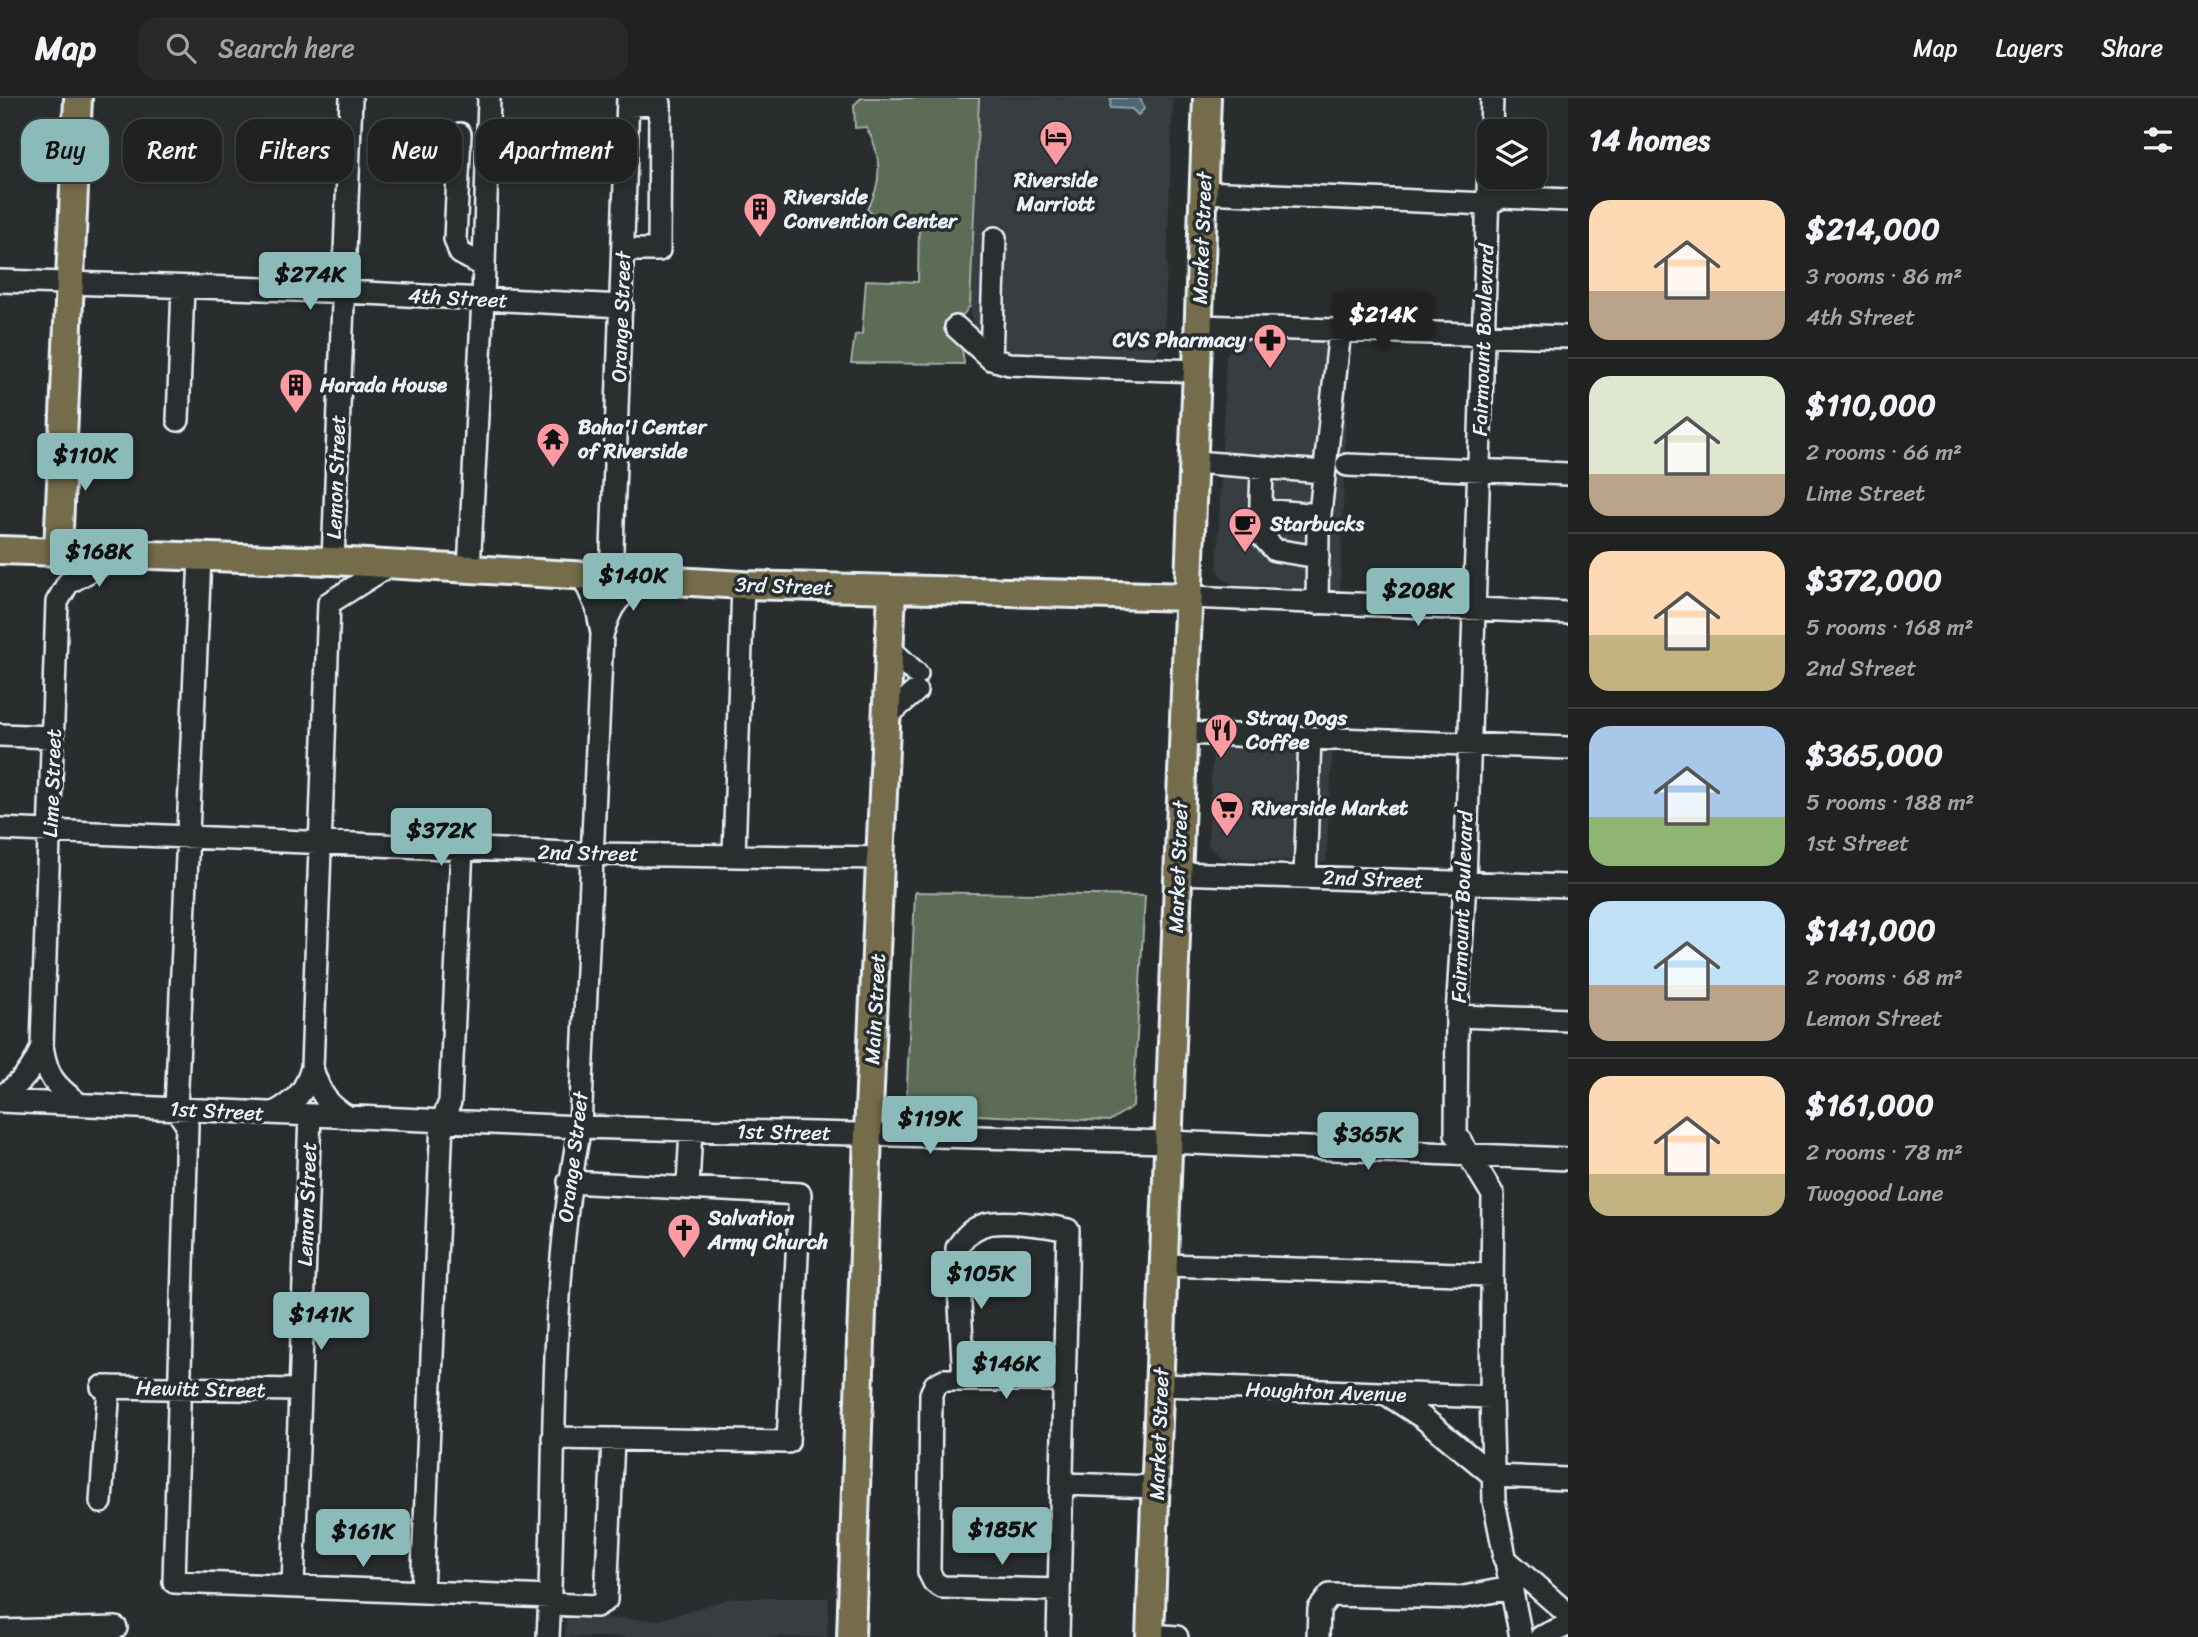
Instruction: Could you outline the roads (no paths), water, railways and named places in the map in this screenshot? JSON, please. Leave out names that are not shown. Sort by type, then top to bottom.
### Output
[{"type":"main road","points":[[58,551],[72,283],[78,98]]},
{"type":"main road","name":"Market Street","points":[[1150,1636],[1207,98]]},
{"type":"main road","name":"3rd Street","points":[[0,550],[333,561],[743,585],[1189,597]]},
{"type":"main road","name":"Main Street","points":[[851,1637],[892,590]]},
{"type":"street","name":"Lemon Street","points":[[333,561],[351,98]]},
{"type":"street","points":[[469,570],[483,299],[489,98]]},
{"type":"street","points":[[1491,119],[1492,98]]},
{"type":"street","points":[[624,250],[659,250],[660,104],[628,101]]},
{"type":"street","name":"Orange Street","points":[[611,578],[628,101]]},
{"type":"street","points":[[458,182],[455,239],[460,253],[484,267]]},
{"type":"street","name":"Fairmount Boulevard","points":[[1488,189],[1465,882],[1457,1016],[1456,1134],[1493,1195],[1491,1397],[1494,1501],[1521,1637]]},
{"type":"street","points":[[1203,192],[1488,204],[1502,197],[1568,200]]},
{"type":"street","points":[[991,359],[995,238]]},
{"type":"street","name":"4th Street","points":[[0,281],[343,292],[622,306]]},
{"type":"street","points":[[178,420],[183,286]]},
{"type":"street","points":[[1199,326],[1568,337]]},
{"type":"street","points":[[956,327],[991,359],[1009,364],[1197,371]]},
{"type":"street","points":[[1317,603],[1320,515],[1340,330]]},
{"type":"street","points":[[1194,463],[1324,472]]},
{"type":"street","points":[[1347,465],[1568,474]]},
{"type":"street","points":[[1262,468],[1260,534],[1275,550],[1318,557]]},
{"type":"street","points":[[1261,510],[1320,515]]},
{"type":"street","name":"Lime Street","points":[[42,1046],[57,602],[68,583],[120,554]]},
{"type":"street","points":[[200,557],[176,1109],[187,1125],[177,1389],[174,1582],[422,1592],[550,1600],[596,1606],[606,1600],[613,1439]]},
{"type":"street","points":[[274,1113],[296,1100],[306,1088],[312,1068],[329,603],[388,566]]},
{"type":"street","name":"Orange Street","points":[[548,1637],[553,1438],[569,1182],[580,1127],[602,635],[597,608],[583,576]]},
{"type":"street","name":"Orange Street","points":[[602,635],[610,608],[616,600],[649,580]]},
{"type":"street","points":[[734,855],[743,585]]},
{"type":"street","name":"3rd Street","points":[[1189,597],[1568,613]]},
{"type":"street","points":[[888,715],[916,682],[891,650]]},
{"type":"street","points":[[1184,733],[1568,748]]},
{"type":"street","points":[[0,735],[53,737]]},
{"type":"street","points":[[1305,877],[1310,738]]},
{"type":"street","name":"2nd Street","points":[[0,828],[592,854],[883,858]]},
{"type":"street","points":[[422,1592],[442,1121],[450,1102],[462,848]]},
{"type":"street","name":"2nd Street","points":[[1178,873],[1568,886]]},
{"type":"street","points":[[1457,1016],[1568,1020]]},
{"type":"street","points":[[0,1099],[16,1087],[35,1066],[42,1046]]},
{"type":"street","points":[[42,1046],[46,1070],[57,1088],[79,1104]]},
{"type":"street","points":[[312,1068],[319,1091],[330,1106],[348,1117]]},
{"type":"street","name":"1st Street","points":[[0,1099],[580,1127],[1169,1142],[1568,1159]]},
{"type":"street","name":"Lemon Street","points":[[293,1587],[310,1115]]},
{"type":"street","points":[[688,1186],[691,1130]]},
{"type":"street","points":[[553,1438],[788,1441],[800,1194],[688,1186],[569,1182]]},
{"type":"street","points":[[964,1380],[957,1248],[967,1233],[984,1224],[1050,1226],[1068,1230],[1058,1637]]},
{"type":"street","points":[[1165,1265],[1492,1275]]},
{"type":"street","points":[[1059,1590],[942,1587],[934,1582],[929,1572],[930,1394],[934,1385],[944,1380],[1066,1380]]},
{"type":"street","name":"Houghton Avenue","points":[[1161,1385],[1491,1397]]},
{"type":"street","name":"Hewitt Street","points":[[101,1502],[106,1387],[299,1390]]},
{"type":"street","points":[[1387,1395],[1422,1417],[1494,1476],[1568,1479]]},
{"type":"street","points":[[1063,1484],[1157,1487]]},
{"type":"street","points":[[1504,1558],[1568,1614]]},
{"type":"street","points":[[1318,1637],[1320,1609],[1330,1595],[1459,1598],[1510,1588]]},
{"type":"street","points":[[1541,1637],[1568,1625]]},
{"type":"street","points":[[0,1631],[116,1628]]},
{"type":"street","points":[[1150,1636],[1177,1637]]},
{"type":"water","points":[[1111,98],[1140,98],[1144,109],[1138,115],[1132,109],[1110,108]]},
{"type":"place","name":"Riverside Marriott","points":[[1056,167]]},
{"type":"place","name":"Riverside Convention Center","points":[[760,239]]},
{"type":"place","name":"CVS Pharmacy","points":[[1270,370]]},
{"type":"place","name":"Harada House","points":[[296,415]]},
{"type":"place","name":"Baha'i Center of Riverside","points":[[553,469]]},
{"type":"place","name":"Starbucks","points":[[1245,554]]},
{"type":"place","name":"Stray Dogs Coffee","points":[[1221,760]]},
{"type":"place","name":"Riverside Market","points":[[1227,838]]},
{"type":"place","name":"Salvation Army Church","points":[[684,1260]]}]
